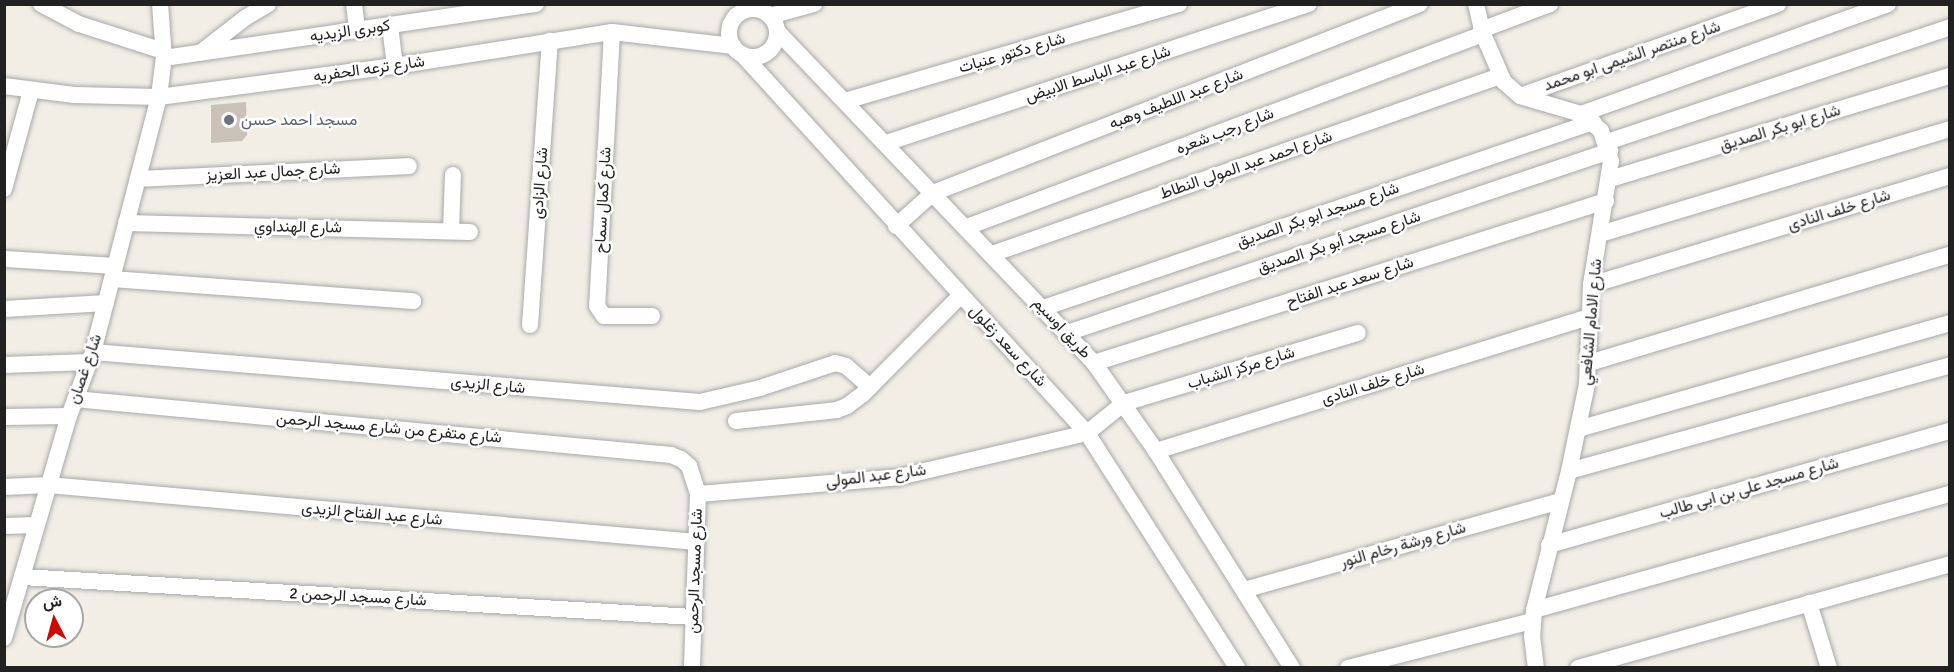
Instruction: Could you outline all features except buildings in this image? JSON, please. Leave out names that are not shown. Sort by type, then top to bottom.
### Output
[{"type":"street","points":[[40,4],[79,24],[163,54]]},
{"type":"street","name":"شارع غصان","points":[[4,638],[15,584],[36,525],[69,416],[91,357],[159,98],[163,54],[160,4]]},
{"type":"street","points":[[200,53],[245,18],[268,4]]},
{"type":"street","points":[[354,4],[357,30]]},
{"type":"street","name":"كوبرى الزيديه","points":[[163,54],[200,53],[536,4]]},
{"type":"street","points":[[774,24],[814,4]]},
{"type":"street","name":"شارع دكتور عنيات","points":[[845,101],[1179,4]]},
{"type":"street","name":"شارع عبد الباسط الابيض","points":[[886,143],[1310,4]]},
{"type":"street","name":"شارع عبد اللطيف وهبه","points":[[933,193],[1420,4]]},
{"type":"street","points":[[1476,4],[1482,32],[1500,76],[1520,96],[1587,118],[1608,147]]},
{"type":"street","name":"شارع رجب شعره","points":[[967,227],[1482,32],[1550,4]]},
{"type":"street","name":"شارع منتصر الشيمى ابو محمد","points":[[1520,96],[1778,4]]},
{"type":"street","name":"شارع مسجد ابو بكر الصديق","points":[[1043,308],[1587,118],[1888,4]]},
{"type":"street","points":[[752,7],[774,24],[776,42],[767,52],[755,57],[737,50],[729,32],[730,25],[739,14],[752,7]]},
{"type":"street","name":"طريق اوسيم","points":[[774,24],[1094,363],[1156,451],[1292,668]]},
{"type":"street","points":[[390,26],[395,66]]},
{"type":"street","name":"شارع مسجد أبو بكر الصديق","points":[[1067,333],[1950,27]]},
{"type":"street","name":"شارع ترعه الحفريه","points":[[4,86],[74,95],[159,98],[395,66],[612,32],[737,50]]},
{"type":"street","name":"شارع كمال سماح","points":[[612,32],[597,306],[604,316],[652,316]]},
{"type":"street","name":"شارع الزادى","points":[[530,325],[550,41]]},
{"type":"street","name":"شارع سعد زغلول","points":[[737,50],[1087,433],[1237,668]]},
{"type":"street","name":"شارع احمد عبد المولى النطاط","points":[[992,254],[1500,76]]},
{"type":"street","name":"شارع ابو بكر الصديق","points":[[1610,179],[1950,76]]},
{"type":"street","points":[[4,189],[31,91]]},
{"type":"street","points":[[1600,234],[1950,129]]},
{"type":"street","name":"شارع الامام الشافعي","points":[[1536,668],[1534,616],[1578,429],[1588,363],[1591,285],[1610,179],[1608,147]]},
{"type":"street","name":"شارع جمال عبد العزيز","points":[[138,179],[409,166]]},
{"type":"street","points":[[451,231],[453,175]]},
{"type":"street","name":"شارع خلف النادى","points":[[1591,285],[1950,176]]},
{"type":"street","points":[[896,226],[933,193]]},
{"type":"street","name":"شارع سعد عبد الفتاح","points":[[1094,363],[1606,201]]},
{"type":"street","name":"شارع الهنداوي","points":[[126,223],[470,231]]},
{"type":"street","points":[[1588,363],[1950,255]]},
{"type":"street","points":[[6,259],[114,272],[413,300]]},
{"type":"street","points":[[736,422],[837,410],[855,401],[961,295]]},
{"type":"street","points":[[4,309],[106,303]]},
{"type":"street","name":"شارع خلف النادى","points":[[1156,451],[1590,317]]},
{"type":"street","points":[[1578,429],[1950,323]]},
{"type":"street","name":"شارع مركز الشباب","points":[[1124,403],[1358,333]]},
{"type":"street","points":[[4,365],[91,357]]},
{"type":"street","name":"شارع الزيدى","points":[[91,357],[700,402],[760,388],[835,363],[846,366],[870,387]]},
{"type":"street","points":[[1569,471],[1950,365]]},
{"type":"street","name":"شارع متفرع من شارع مسجد الرحمن","points":[[75,399],[671,454],[689,466],[693,476]]},
{"type":"street","points":[[1087,433],[1124,403]]},
{"type":"street","points":[[4,417],[69,416]]},
{"type":"street","name":"شارع مسجد على بن ابى طالب","points":[[1549,545],[1950,430]]},
{"type":"street","name":"شارع عبد المولى","points":[[698,494],[899,477],[1087,433]]},
{"type":"street","name":"شارع مسجد الرحمن","points":[[692,668],[698,494],[693,476]]},
{"type":"street","name":"شارع عبد الفتاح الزيدى","points":[[4,487],[48,485],[696,542]]},
{"type":"street","points":[[1348,668],[1950,494]]},
{"type":"street","name":"شارع ورشة رخام النور","points":[[1244,590],[1561,501]]},
{"type":"street","points":[[4,526],[36,525]]},
{"type":"street","points":[[1578,668],[1950,564]]},
{"type":"street","name":"شارع مسجد الرحمن 2","points":[[15,584],[693,617]]},
{"type":"street","points":[[1809,603],[1829,668]]},
{"type":"place","name":"مسجد احمد حسن","points":[[229,120]]}]
